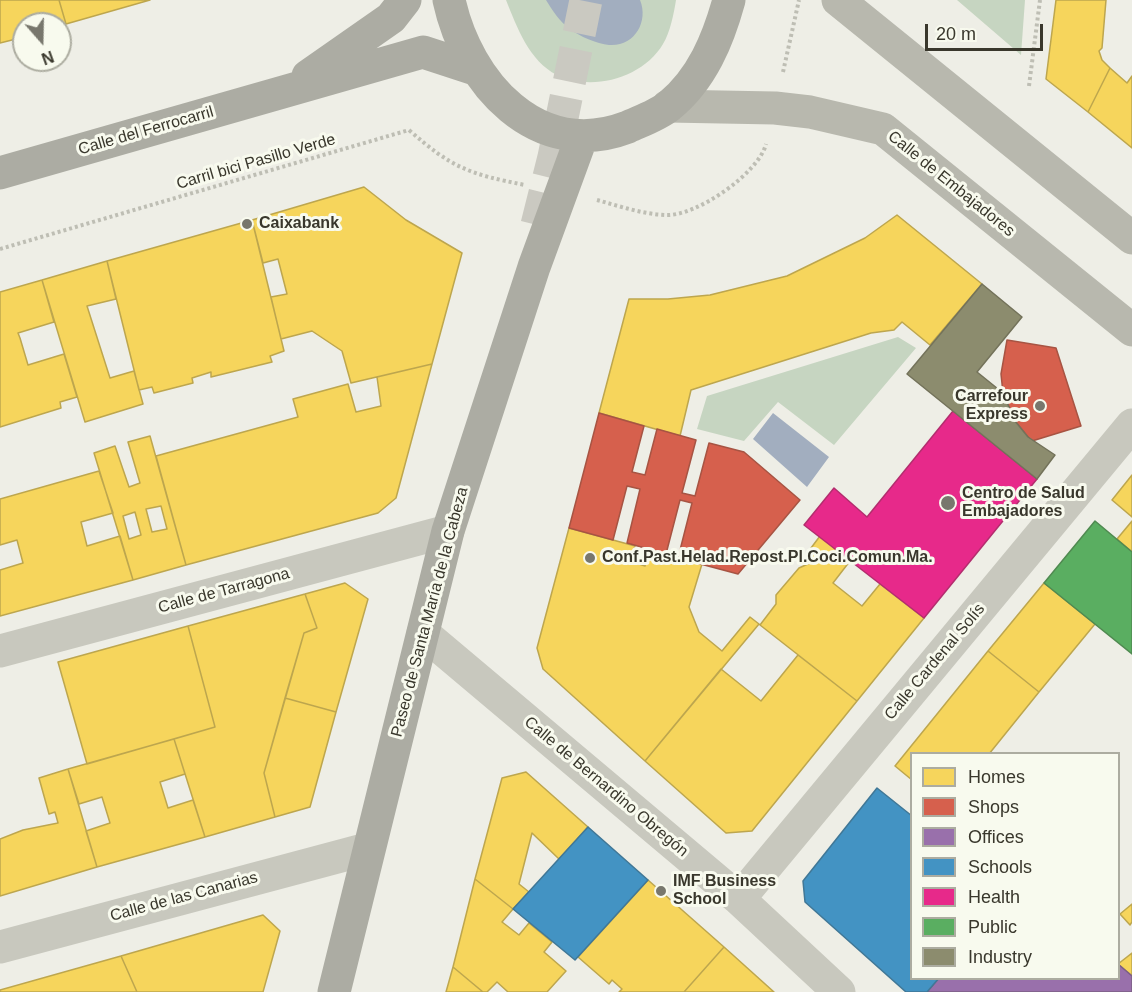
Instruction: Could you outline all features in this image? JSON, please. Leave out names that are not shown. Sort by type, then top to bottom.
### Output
[{"type":"main road","name":"Calle del Ferrocarril","points":[[292,89],[391,18],[405,0]]},
{"type":"main road","points":[[449,0],[461,40],[478,70],[500,97],[529,122],[560,134],[582,136],[609,134],[668,106],[700,70],[712,50],[729,0]]},
{"type":"main road","points":[[838,0],[1132,238]]},
{"type":"main road","name":"Calle del Ferrocarril","points":[[0,173],[423,52],[478,70]]},
{"type":"main road","name":"Calle de Embajadores","points":[[668,106],[775,108],[810,112],[884,129],[1132,330]]},
{"type":"main road","name":"Paseo de Santa María de la Cabeza","points":[[334,992],[367,849],[448,531],[534,267],[582,136]]},
{"type":"street","name":"Calle Cardenal Solís","points":[[739,899],[1132,425]]},
{"type":"street","name":"Calle de Tarragona","points":[[0,651],[448,531]]},
{"type":"street","name":"Calle de Bernardino Obregón","points":[[423,633],[739,899],[839,992]]},
{"type":"street","name":"Calle de las Canarias","points":[[0,947],[367,849]]},
{"type":"path","points":[[782,79],[799,0]]},
{"type":"path","points":[[1029,86],[1040,0]]},
{"type":"path","name":"Carril bici Pasillo Verde","points":[[0,249],[409,130],[440,157],[460,168],[471,173],[508,181]]},
{"type":"path","points":[[612,204],[668,216],[702,204],[747,173],[764,155],[767,142]]},
{"type":"green space","points":[[506,0],[676,0],[668,34],[654,56],[643,66],[616,79],[586,82],[557,75],[539,61],[525,42]]},
{"type":"green space","points":[[957,0],[1025,0],[1021,55]]},
{"type":"green space","points":[[898,337],[916,348],[834,445],[778,402],[744,441],[697,429],[707,396]]},
{"type":"water","points":[[546,0],[640,0],[641,24],[637,32],[626,42],[618,45],[604,44],[588,39],[570,29]]},
{"type":"water","points":[[773,413],[829,457],[807,487],[753,439]]},
{"type":"building: Homes","points":[[0,0],[59,0],[62,12],[12,12],[12,40],[0,43]]},
{"type":"building: Homes","points":[[59,0],[150,0],[72,22],[72,12],[62,12]]},
{"type":"building: Homes","points":[[1056,0],[1106,0],[1102,48],[1099,51],[1102,60],[1110,68],[1088,112],[1046,79]]},
{"type":"building: Homes","points":[[1110,68],[1127,83],[1132,76],[1132,148],[1088,112]]},
{"type":"building: Homes","points":[[364,187],[406,220],[462,253],[432,364],[351,383],[342,351],[312,331],[281,339],[271,297],[287,294],[278,259],[263,263],[252,220]]},
{"type":"building: Homes","points":[[897,215],[982,284],[930,345],[902,322],[894,330],[871,333],[691,390],[680,436],[599,413],[629,299],[668,299],[710,295],[787,276],[865,238]]},
{"type":"building: Homes","points":[[252,220],[284,351],[270,356],[272,362],[211,377],[211,372],[192,378],[193,383],[154,393],[152,387],[139,390],[107,261]]},
{"type":"building: Homes","points":[[107,261],[116,299],[87,306],[110,378],[134,371],[143,404],[85,422],[42,280]]},
{"type":"building: Homes","points":[[42,280],[54,322],[18,333],[28,365],[64,354],[77,397],[60,402],[61,408],[0,427],[0,292]]},
{"type":"building: Homes","points":[[432,364],[396,498],[378,513],[186,565],[156,456],[298,417],[293,399],[348,384],[356,412],[381,406],[377,377]]},
{"type":"building: Homes","points":[[150,436],[186,565],[133,580],[94,453],[115,446],[129,487],[140,483],[128,442]],"holes":[[[161,506],[167,529],[152,532],[146,509]],[[135,512],[141,535],[129,539],[123,516]]]},
{"type":"building: Homes","points":[[99,471],[113,513],[81,522],[87,546],[120,536],[133,580],[0,616],[0,570],[23,563],[17,540],[0,545],[0,499]]},
{"type":"building: Homes","points":[[1132,475],[1132,517],[1112,500]]},
{"type":"building: Homes","points":[[1132,521],[1132,552],[1117,539]]},
{"type":"building: Homes","points":[[569,528],[635,546],[630,561],[645,566],[649,550],[702,564],[689,607],[699,632],[722,651],[750,617],[759,624],[645,761],[543,669],[537,648]]},
{"type":"building: Homes","points":[[820,536],[850,561],[833,583],[862,606],[880,584],[924,618],[857,701],[760,625],[776,604],[776,595],[799,568],[810,563],[808,552]]},
{"type":"building: Homes","points":[[345,583],[368,599],[336,712],[285,698],[304,633],[317,628],[305,594]]},
{"type":"building: Homes","points":[[1044,583],[1095,624],[1039,692],[988,651]]},
{"type":"building: Homes","points":[[305,594],[317,628],[304,633],[264,773],[275,817],[205,837],[174,739],[215,727],[188,626]]},
{"type":"building: Homes","points":[[188,626],[215,727],[87,764],[58,662]]},
{"type":"building: Homes","points":[[988,651],[1039,692],[991,752],[910,752],[910,778],[895,766]]},
{"type":"building: Homes","points":[[798,655],[857,701],[752,831],[726,833],[645,761],[721,669],[761,701]]},
{"type":"building: Homes","points":[[285,698],[336,712],[310,807],[275,817],[264,773]]},
{"type":"building: Homes","points":[[174,739],[185,774],[160,782],[168,808],[193,800],[205,837],[97,867],[86,831],[110,823],[102,797],[79,804],[68,769]]},
{"type":"building: Homes","points":[[68,769],[97,867],[0,896],[0,839],[23,830],[58,823],[55,812],[49,814],[39,778]]},
{"type":"building: Homes","points":[[526,772],[588,827],[559,859],[532,833],[519,884],[529,892],[513,909],[475,879],[502,778]]},
{"type":"building: Homes","points":[[475,879],[513,909],[502,922],[519,935],[529,923],[552,942],[544,952],[566,971],[547,992],[508,992],[497,982],[487,992],[483,992],[453,967]]},
{"type":"building: Homes","points":[[648,880],[724,947],[684,992],[619,992],[622,989],[612,980],[609,984],[578,957]]},
{"type":"building: Homes","points":[[1132,904],[1132,922],[1130,925],[1120,914]]},
{"type":"building: Homes","points":[[263,915],[280,931],[263,992],[137,992],[121,956]]},
{"type":"building: Homes","points":[[724,947],[774,992],[684,992]]},
{"type":"building: Homes","points":[[1132,953],[1132,976],[1120,966],[1120,962]]},
{"type":"building: Homes","points":[[121,956],[137,992],[0,992],[0,990]]},
{"type":"building: Homes","points":[[453,967],[483,992],[446,992]]},
{"type":"building: Shops","points":[[1007,340],[1056,348],[1081,426],[1032,441],[1028,437],[1015,421],[1003,393],[1001,374]]},
{"type":"building: Shops","points":[[599,413],[644,426],[632,472],[645,475],[657,429],[696,440],[682,493],[695,496],[709,443],[744,452],[800,500],[738,574],[678,558],[692,503],[680,500],[666,554],[627,543],[640,489],[627,486],[613,540],[569,528]]},
{"type":"building: Offices","points":[[1120,966],[1132,976],[1132,992],[927,992],[937,980],[1120,980]]},
{"type":"building: Schools","points":[[877,788],[910,814],[910,980],[937,980],[927,992],[906,992],[805,902],[803,881]]},
{"type":"building: Schools","points":[[588,827],[648,880],[575,960],[513,909]]},
{"type":"building: Health","name":"Centro de Salud Embajadores","points":[[953,411],[1037,479],[924,618],[804,525],[834,488],[867,517]]},
{"type":"building: Public","points":[[1095,521],[1132,552],[1132,654],[1044,583]]},
{"type":"building: Industry","points":[[982,284],[1022,317],[977,372],[1003,393],[1015,421],[1028,437],[1055,455],[1037,479],[907,374]]},
{"type":"tunnel","points":[[537,225],[554,157],[586,0]]},
{"type":"place","name":"Caixabank","points":[[247,224]]},
{"type":"place","name":"Carrefour Express","points":[[1040,406]]},
{"type":"place","name":"Centro de Salud Embajadores","points":[[948,503]]},
{"type":"place","name":"Conf.Past.Helad.Repost.Pl.Coci.Comun.Ma.","points":[[590,558]]},
{"type":"place","name":"IMF Business School","points":[[661,891]]}]
